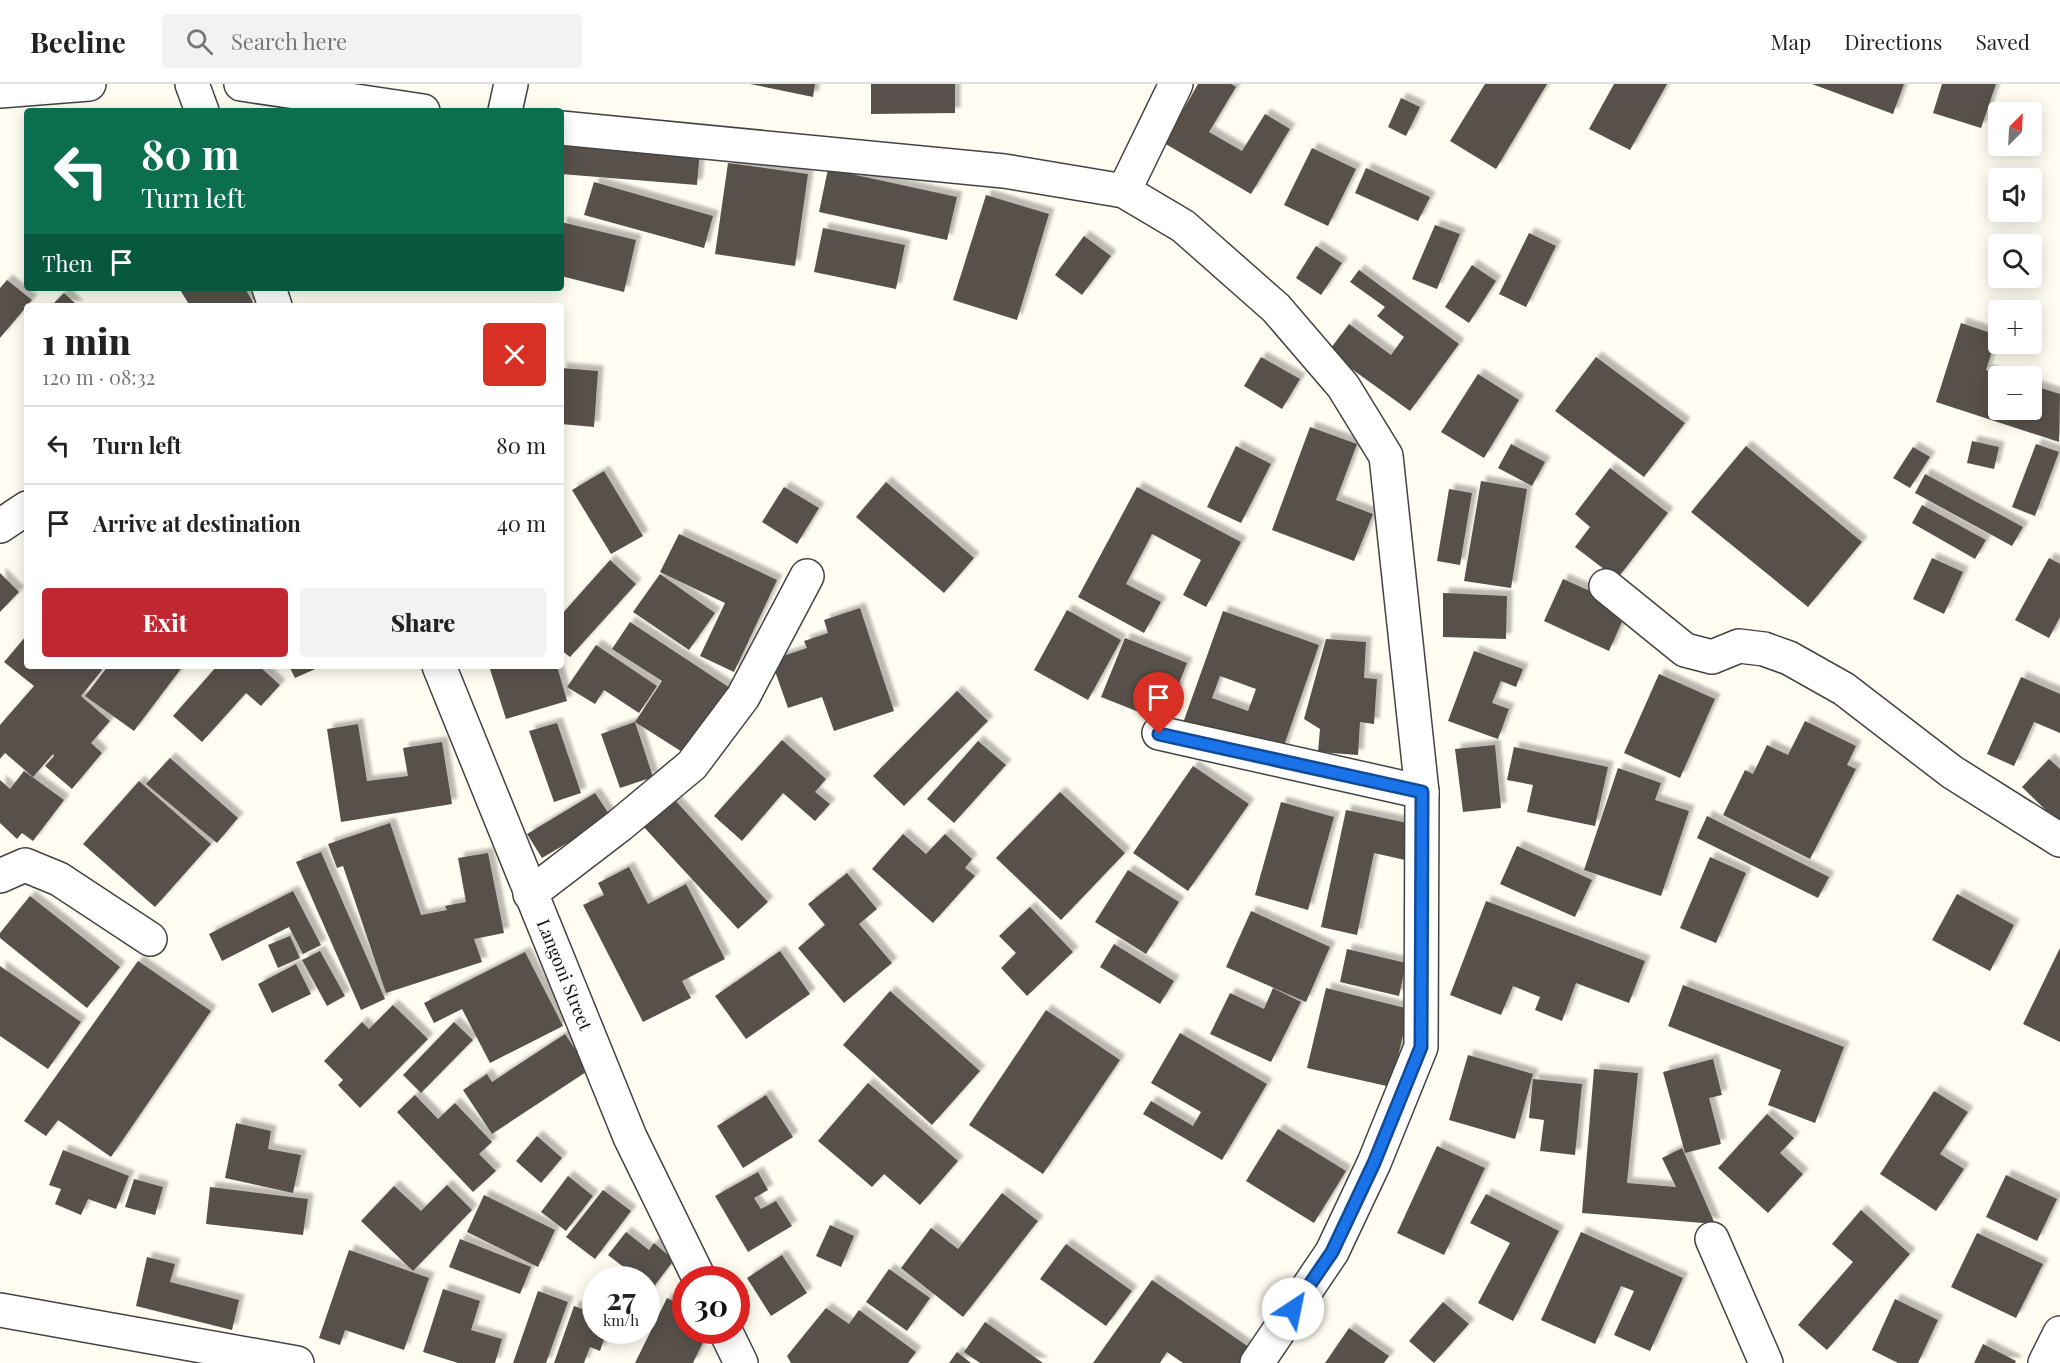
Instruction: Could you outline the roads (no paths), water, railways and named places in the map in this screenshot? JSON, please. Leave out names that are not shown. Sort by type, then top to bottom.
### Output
[{"type":"street","points":[[0,91],[89,84]]},
{"type":"street","points":[[192,84],[201,108]]},
{"type":"street","points":[[241,84],[403,108]]},
{"type":"street","points":[[506,108],[511,84]]},
{"type":"street","points":[[1124,191],[1176,84]]},
{"type":"street","points":[[564,129],[1004,171],[1124,191],[1183,226],[1276,308],[1343,386],[1386,456],[1422,792],[1421,1047],[1374,1163],[1332,1252],[1257,1363]]},
{"type":"street","points":[[0,526],[24,510]]},
{"type":"street","points":[[530,894],[620,825],[692,765],[743,697],[807,576]]},
{"type":"street","points":[[1606,586],[1685,650],[1712,657],[1739,646],[1764,649],[1789,658],[1844,690],[1952,772],[2060,840]]},
{"type":"street","name":"Langoni Street","points":[[441,669],[530,894],[630,1137],[693,1266]]},
{"type":"street","points":[[1159,734],[1422,792]]},
{"type":"street","points":[[0,876],[24,865],[33,868],[59,879],[150,939]]},
{"type":"street","points":[[1712,1239],[1766,1363]]},
{"type":"street","points":[[5,1317],[297,1363]]},
{"type":"street","points":[[2044,1363],[2060,1333]]},
{"type":"street","points":[[732,1344],[741,1363]]}]
